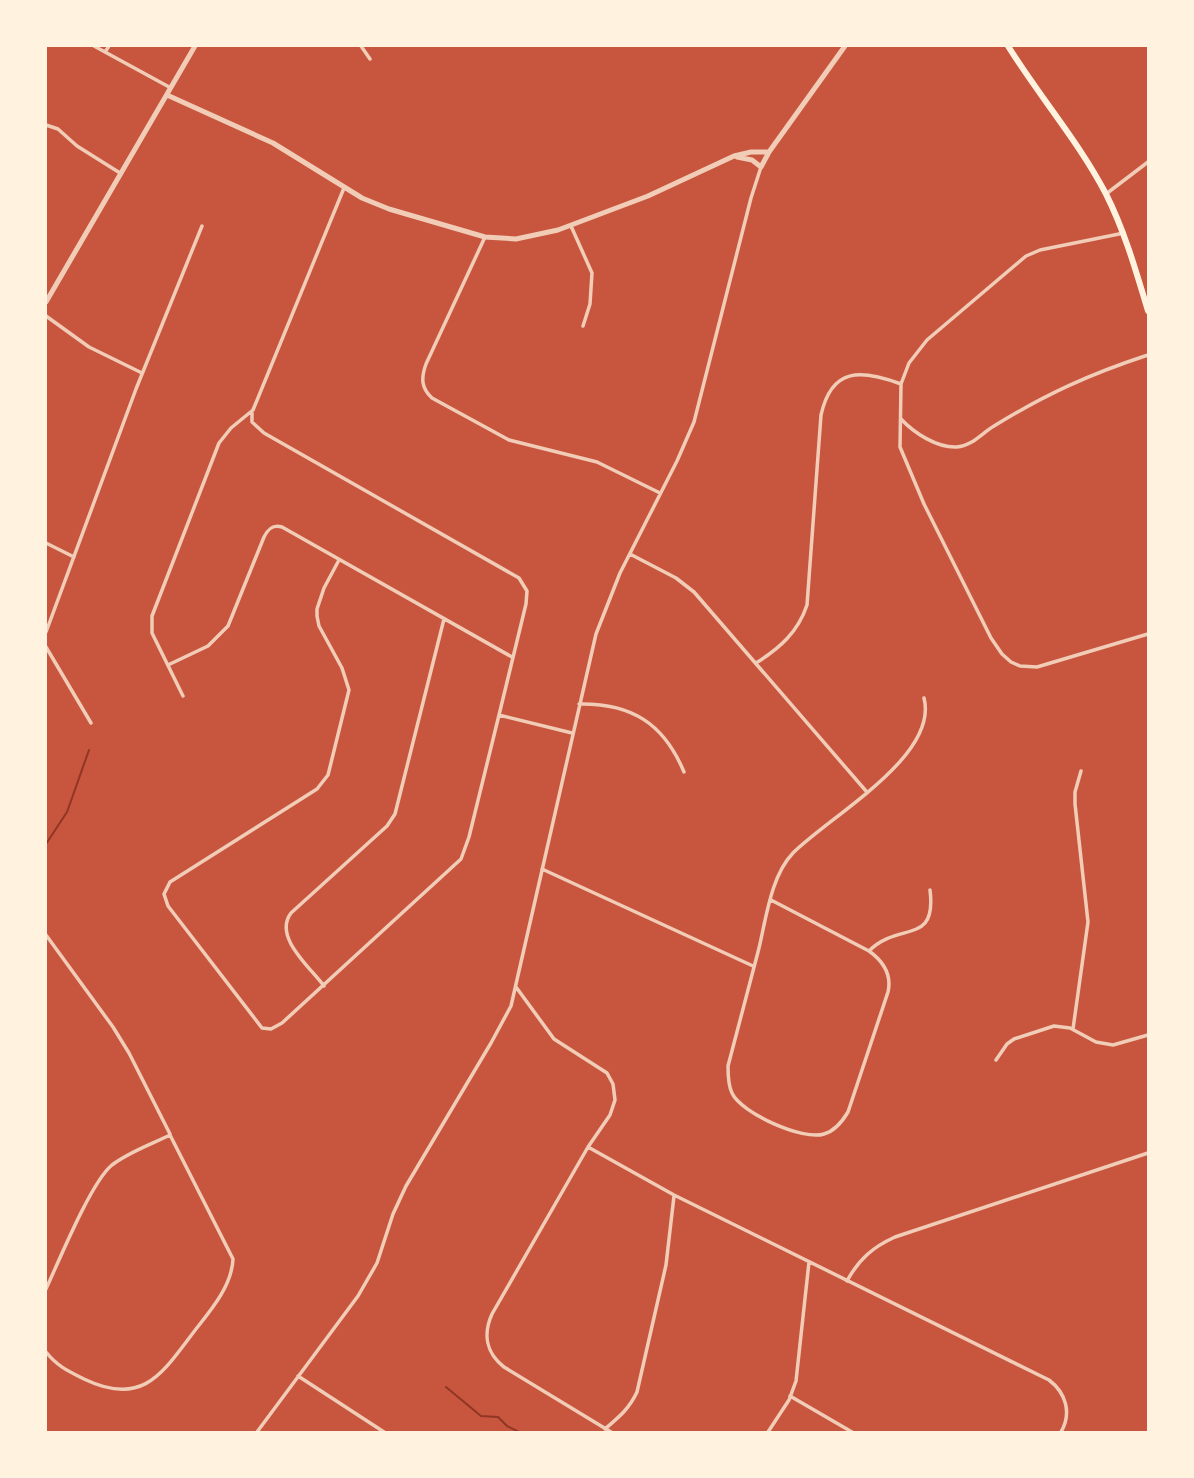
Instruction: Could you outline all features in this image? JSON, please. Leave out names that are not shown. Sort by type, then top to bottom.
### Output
[{"type":"main road","points":[[1008,46],[1086,158],[1106,194],[1124,233],[1149,311]]},
{"type":"street","points":[[93,46],[171,88]]},
{"type":"street","points":[[105,52],[109,46]]},
{"type":"street","points":[[46,302],[195,46]]},
{"type":"street","points":[[360,46],[370,59]]},
{"type":"street","points":[[257,1433],[367,1282],[377,1263],[393,1214],[406,1186],[511,1006],[599,623],[630,554],[681,454],[699,409],[761,167],[845,46]]},
{"type":"street","points":[[167,95],[272,143],[344,188],[389,209],[485,237],[526,238],[571,226],[648,196],[734,156],[769,152]]},
{"type":"street","points":[[46,125],[58,129],[77,146],[120,173]]},
{"type":"street","points":[[734,156],[752,160],[761,167]]},
{"type":"street","points":[[1106,194],[1149,162]]},
{"type":"street","points":[[340,560],[324,588],[317,609],[319,626],[342,668],[349,690],[328,775],[317,789],[170,883],[164,894],[168,906],[262,1028],[271,1029],[282,1023],[461,859],[469,837],[527,595],[524,582],[503,568],[264,433],[252,422],[252,413],[344,188]]},
{"type":"street","points":[[46,632],[142,373],[202,226]]},
{"type":"street","points":[[571,226],[592,273],[590,304],[583,326]]},
{"type":"street","points":[[1124,233],[1040,250],[1026,256],[927,340],[909,363],[901,384],[900,447],[907,468],[991,638],[1011,662],[1027,668],[1054,663],[1149,634]]},
{"type":"street","points":[[485,237],[426,364],[422,380],[425,390],[432,398],[509,440],[597,462],[660,493]]},
{"type":"street","points":[[46,316],[89,347],[142,373]]},
{"type":"street","points":[[899,418],[914,432],[946,446],[965,446],[1053,391],[1149,355]]},
{"type":"street","points":[[756,663],[791,636],[807,605],[821,415],[827,396],[837,382],[850,375],[867,373],[901,384]]},
{"type":"street","points":[[183,696],[152,633],[152,616],[220,439],[235,424],[252,413]]},
{"type":"street","points":[[168,665],[208,646],[228,626],[264,537],[276,526],[513,658]]},
{"type":"street","points":[[46,543],[74,557]]},
{"type":"street","points":[[630,554],[676,578],[694,592],[866,791]]},
{"type":"street","points":[[324,986],[288,938],[285,923],[291,913],[387,826],[396,814],[444,619]]},
{"type":"street","points":[[46,647],[92,723]]},
{"type":"street","points":[[771,900],[869,951],[886,969],[890,982],[848,1112],[841,1122],[823,1135],[812,1136],[782,1127],[746,1108],[732,1093],[728,1066],[771,900],[780,873],[792,854],[892,770],[909,752],[919,736],[927,710],[924,698]]},
{"type":"street","points":[[579,704],[620,709],[648,721],[664,736],[684,772]]},
{"type":"street","points":[[499,715],[572,733]]},
{"type":"street","points":[[1073,1029],[1087,922],[1074,804],[1081,771]]},
{"type":"street","points":[[542,869],[754,966]]},
{"type":"street","points":[[869,951],[884,938],[916,929],[925,923],[932,911],[930,890]]},
{"type":"street","points":[[46,935],[129,1053],[233,1259],[227,1285],[159,1377],[134,1389],[109,1388],[67,1372],[54,1363],[46,1352]]},
{"type":"street","points":[[516,987],[554,1039],[600,1067],[610,1078],[615,1092],[613,1107],[492,1314],[486,1337],[490,1350],[500,1364],[611,1433]]},
{"type":"street","points":[[996,1060],[1007,1044],[1027,1034],[1054,1026],[1073,1029],[1096,1041],[1113,1045],[1149,1035]]},
{"type":"street","points":[[46,1289],[81,1214],[106,1172],[121,1160],[170,1135]]},
{"type":"street","points":[[588,1147],[674,1195],[1049,1380],[1059,1388],[1066,1405],[1066,1419],[1061,1433]]},
{"type":"street","points":[[848,1281],[869,1251],[895,1237],[1149,1153]]},
{"type":"street","points":[[605,1429],[631,1405],[637,1392],[666,1265],[674,1195]]},
{"type":"street","points":[[768,1433],[796,1381],[809,1262]]},
{"type":"street","points":[[298,1376],[384,1433]]},
{"type":"street","points":[[790,1396],[852,1433]]},
{"type":"waterway","points":[[46,844],[67,812],[89,750]]},
{"type":"waterway","points":[[446,1387],[481,1416],[498,1417],[519,1432]]}]
